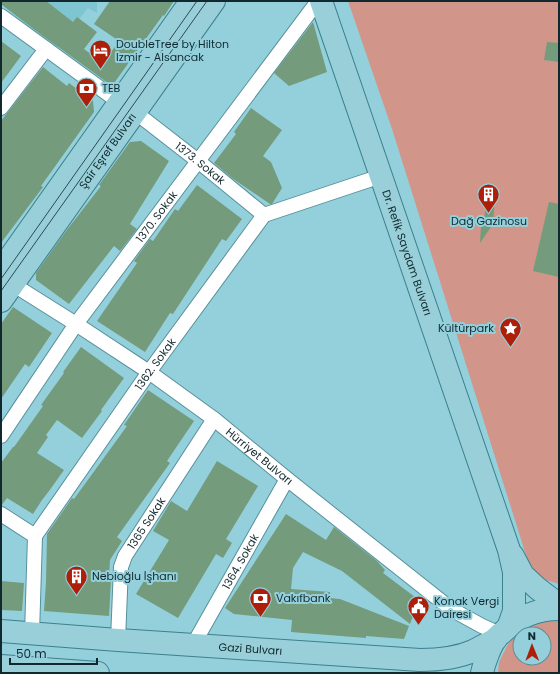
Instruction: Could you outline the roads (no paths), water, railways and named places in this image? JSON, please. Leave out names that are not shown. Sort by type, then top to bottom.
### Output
[{"type":"main road","points":[[6,277],[127,107],[191,1]]},
{"type":"main road","name":"Şair Eşref Bulvarı","points":[[127,107],[214,1]]},
{"type":"main road","name":"Dr. Refik Saydam Bulvarı","points":[[321,1],[509,550]]},
{"type":"main road","points":[[509,550],[524,575],[537,588],[559,605]]},
{"type":"main road","points":[[482,673],[484,662],[514,611],[514,572],[509,550]]},
{"type":"main road","name":"Gazi Bulvarı","points":[[1,631],[193,645],[438,660],[473,651],[502,633],[522,617],[536,612],[559,609]]},
{"type":"main road","points":[[1,666],[98,673]]},
{"type":"street","name":"1370. Sokak","points":[[1,436],[76,324],[318,1]]},
{"type":"street","name":"1373. Sokak","points":[[1,16],[127,107],[198,161],[264,216]]},
{"type":"street","points":[[1,108],[46,49]]},
{"type":"street","points":[[264,216],[381,176]]},
{"type":"street","name":"1362. Sokak","points":[[35,536],[149,372],[264,216]]},
{"type":"street","name":"Hürriyet Bulvarı","points":[[6,277],[149,372],[214,419],[451,609],[482,626],[502,633]]},
{"type":"street","name":"1365 Sokak","points":[[118,640],[121,567],[125,556],[214,419]]},
{"type":"street","name":"1364. Sokak","points":[[193,645],[287,479]]},
{"type":"street","points":[[1,514],[35,536],[32,634]]},
{"type":"tram line","points":[[1,279],[197,1]]},
{"type":"tram line","points":[[1,291],[207,1]]},
{"type":"place","name":"DoubleTree by Hilton Izmir - Alsancak","points":[[100,70]]},
{"type":"place","name":"TEB","points":[[87,108]]},
{"type":"place","name":"Dağ Gazinosu","points":[[489,214]]},
{"type":"place","name":"Kültürpark","points":[[510,348]]},
{"type":"place","name":"Nebioğlu İşhanı","points":[[77,596]]},
{"type":"place","name":"Vakıfbank","points":[[261,618]]},
{"type":"place","name":"Konak Vergi Dairesi","points":[[419,626]]}]
